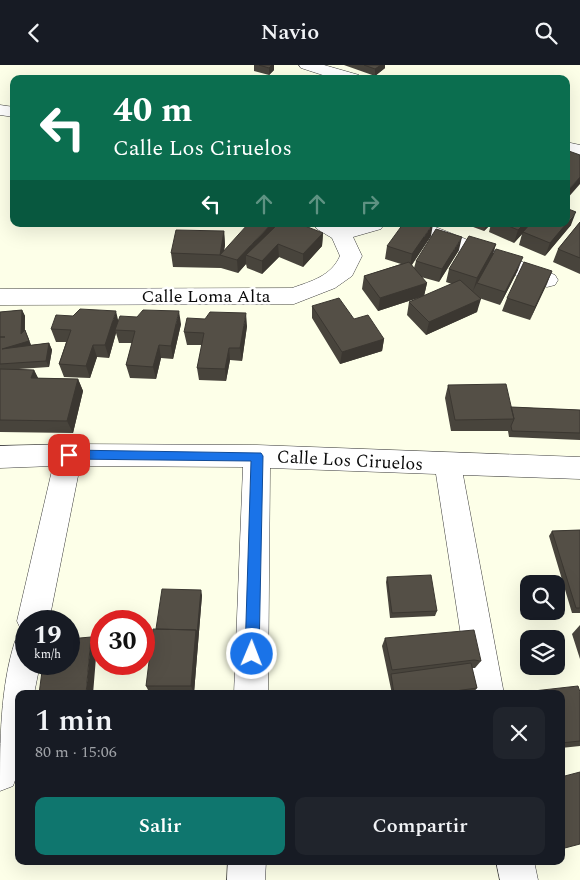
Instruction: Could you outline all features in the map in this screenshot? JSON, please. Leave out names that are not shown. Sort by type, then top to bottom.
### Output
[{"type":"street","points":[[307,65],[338,75]]},
{"type":"street","points":[[332,229],[349,227]]},
{"type":"street","points":[[417,227],[547,280]]},
{"type":"street","name":"Calle Loma Alta","points":[[0,297],[294,296],[326,283],[344,271],[352,256],[332,229]]},
{"type":"street","points":[[35,610],[69,455]]},
{"type":"street","name":"Calle Los Ciruelos","points":[[0,457],[69,455],[257,456],[580,469]]},
{"type":"street","points":[[251,690],[257,456]]},
{"type":"street","points":[[448,465],[486,690]]},
{"type":"street","points":[[18,690],[21,675]]},
{"type":"street","points":[[0,773],[15,703]]},
{"type":"street","points":[[246,880],[247,865]]},
{"type":"street","points":[[516,865],[519,880]]},
{"type":"building","points":[[259,65],[272,65],[269,68]]},
{"type":"building","points":[[364,65],[381,65],[375,69]]},
{"type":"building","points":[[570,151],[580,155],[580,177],[570,188]]},
{"type":"building","points":[[570,210],[576,212],[570,219]]},
{"type":"building","points":[[580,222],[580,258],[558,249]]},
{"type":"building","points":[[245,227],[268,227],[237,260],[220,255]]},
{"type":"building","points":[[275,227],[308,227],[323,233],[303,254],[278,244],[262,261],[246,255]]},
{"type":"building","points":[[401,227],[431,227],[412,254],[387,246]]},
{"type":"building","points":[[527,227],[563,227],[550,243],[523,232]]},
{"type":"building","points":[[436,229],[462,237],[442,269],[416,261]]},
{"type":"building","points":[[176,230],[224,231],[220,255],[171,253]]},
{"type":"building","points":[[469,236],[496,244],[477,278],[449,269]]},
{"type":"building","points":[[496,249],[523,257],[505,292],[477,283]]},
{"type":"building","points":[[409,262],[427,283],[380,298],[364,276]]},
{"type":"building","points":[[524,262],[552,271],[535,307],[507,298]]},
{"type":"building","points":[[460,280],[481,299],[429,322],[409,302]]},
{"type":"building","points":[[339,298],[354,319],[368,315],[384,339],[342,352],[312,306]]},
{"type":"building","points":[[80,309],[116,311],[105,345],[93,345],[86,366],[59,364],[71,330],[51,329],[56,315],[73,316]]},
{"type":"building","points":[[22,310],[21,334],[25,330],[29,341],[2,349],[49,343],[46,361],[0,364],[0,312]]},
{"type":"building","points":[[143,310],[179,311],[171,346],[159,345],[153,367],[126,365],[135,331],[115,330],[120,316],[137,317]]},
{"type":"building","points":[[210,312],[246,313],[240,348],[229,348],[225,369],[197,368],[204,333],[184,332],[187,318],[205,319]]},
{"type":"building","points":[[0,369],[34,370],[31,378],[78,379],[67,421],[0,420]]},
{"type":"building","points":[[506,384],[514,419],[455,420],[448,385]]},
{"type":"building","points":[[511,407],[580,410],[580,433],[512,431],[511,426],[514,419]]},
{"type":"building","points":[[580,530],[580,608],[576,608],[552,531]]},
{"type":"building","points":[[431,575],[437,611],[392,613],[387,577]]},
{"type":"building","points":[[162,589],[201,590],[197,634],[196,630],[156,629]]},
{"type":"building","points":[[155,629],[196,630],[191,686],[146,686],[147,675],[155,675]]},
{"type":"building","points":[[474,630],[481,661],[474,660],[392,670],[385,638]]},
{"type":"building","points":[[90,637],[86,690],[40,690],[42,675],[80,675],[80,638]]},
{"type":"building","points":[[471,663],[477,688],[462,690],[393,690],[391,674]]},
{"type":"building","points":[[578,686],[580,692],[580,741],[565,743],[565,690],[542,690]]},
{"type":"building","points":[[580,772],[580,844],[565,848],[565,776]]},
{"type":"route","points":[[69,455],[257,456],[252,654]]}]
